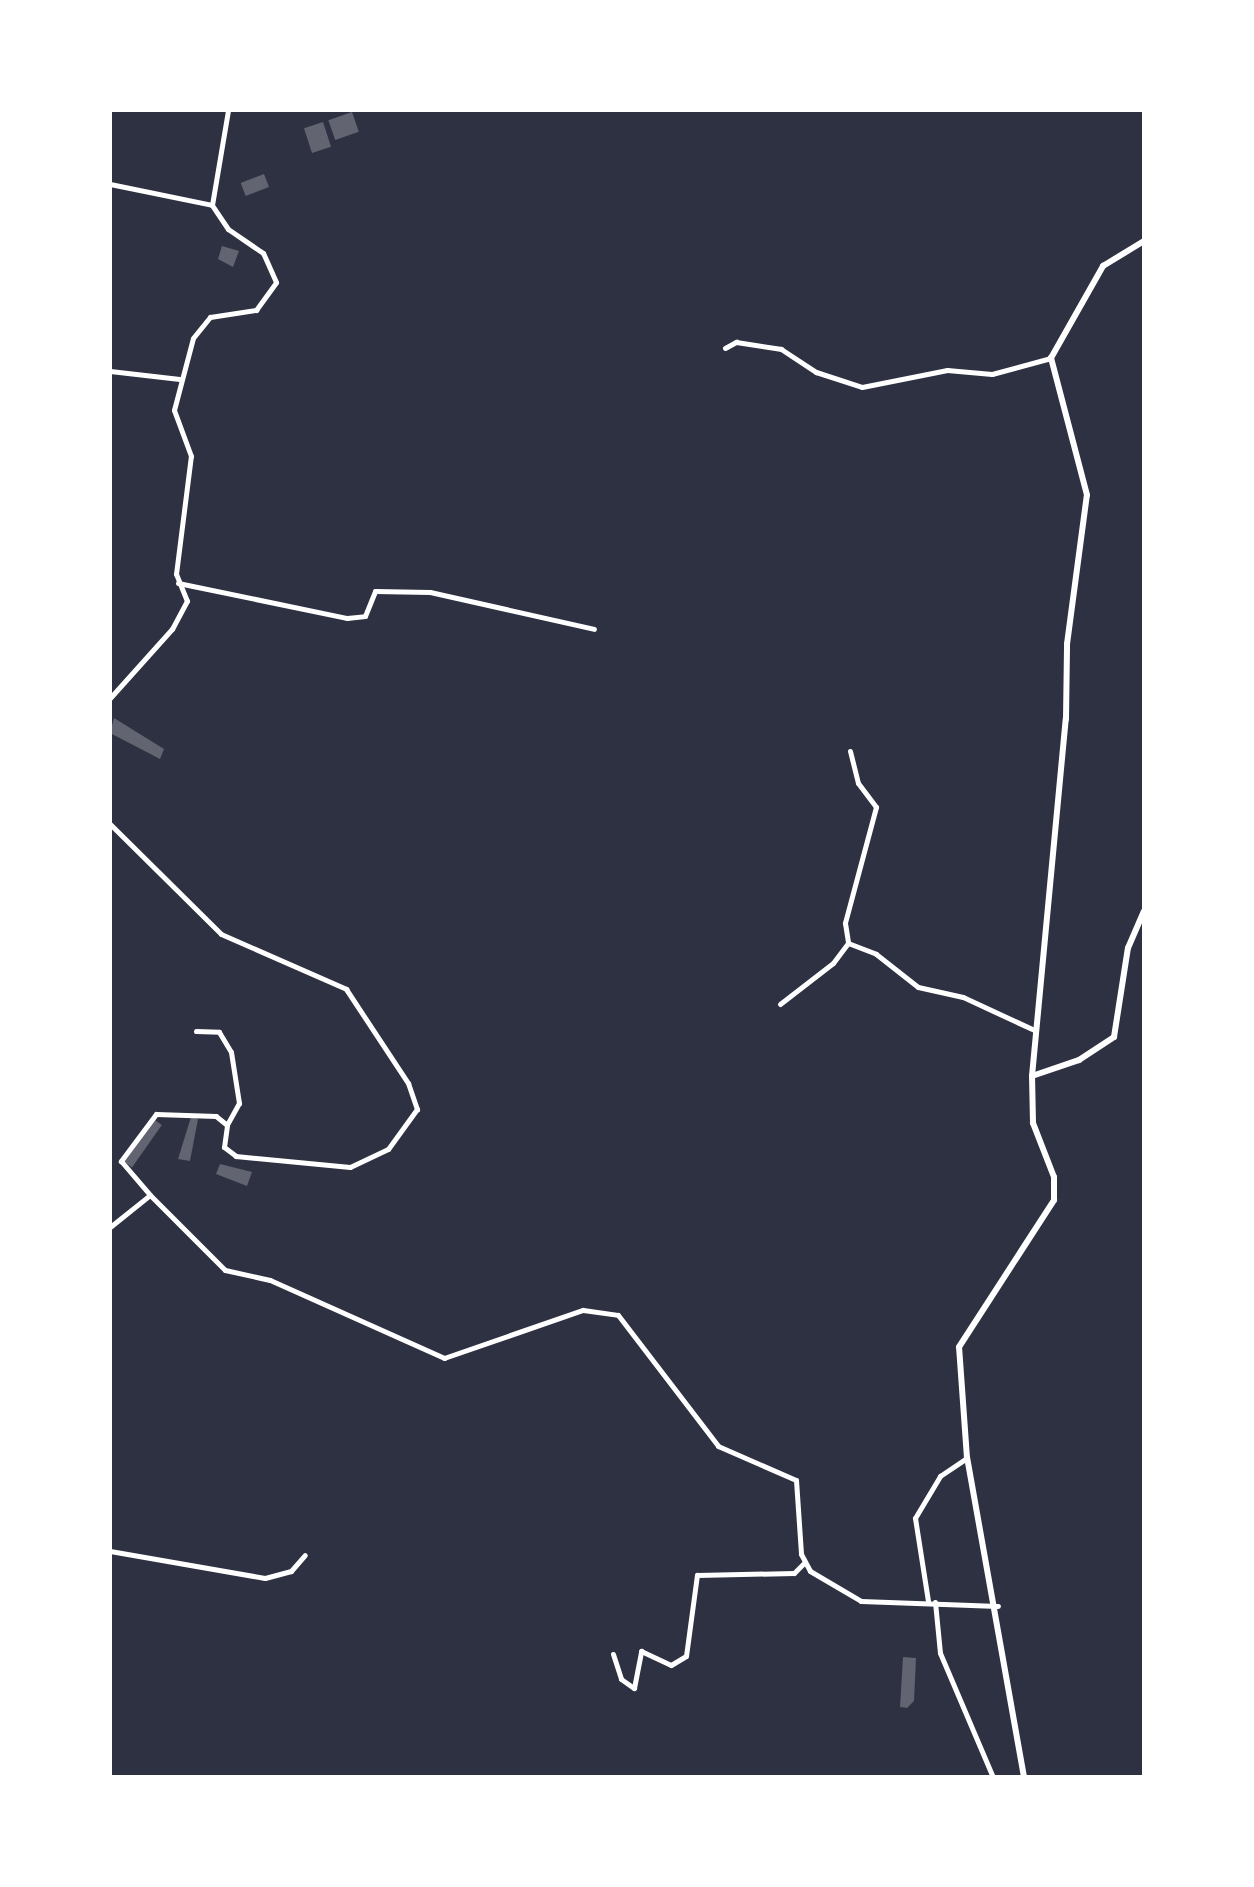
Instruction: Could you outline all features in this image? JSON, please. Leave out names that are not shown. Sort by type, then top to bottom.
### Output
[{"type":"street","points":[[110,698],[183,612],[187,601],[178,584],[191,456],[174,410],[180,379],[203,322],[253,312],[276,282],[263,253],[228,230],[212,205],[228,110]]},
{"type":"street","points":[[110,184],[212,205]]},
{"type":"street","points":[[1024,1777],[998,1606],[967,1458],[959,1347],[1054,1200],[1054,1177],[1033,1122],[1034,1030],[1066,719],[1067,644],[1086,495],[1051,358],[1103,266],[1144,241]]},
{"type":"street","points":[[725,348],[736,342],[781,349],[816,372],[862,387],[946,370],[992,374],[1051,358]]},
{"type":"street","points":[[110,370],[180,379]]},
{"type":"street","points":[[178,584],[347,618],[364,616],[376,591],[430,592],[594,629]]},
{"type":"street","points":[[780,1004],[834,964],[848,943],[846,923],[876,808],[858,784],[850,752]]},
{"type":"street","points":[[110,824],[222,934],[346,989],[408,1083],[417,1109],[388,1149],[350,1167],[236,1156],[224,1147],[226,1125],[239,1103],[231,1052],[219,1032],[196,1031]]},
{"type":"street","points":[[1032,1076],[1080,1060],[1114,1038],[1128,948],[1144,911]]},
{"type":"street","points":[[848,943],[876,954],[918,987],[963,997],[1034,1030]]},
{"type":"street","points":[[226,1125],[216,1116],[167,1112],[148,1118],[121,1161],[226,1270],[270,1280],[444,1358],[583,1310],[618,1315],[718,1446],[796,1480],[804,1563]]},
{"type":"street","points":[[110,1227],[150,1195]]},
{"type":"street","points":[[967,1458],[940,1476],[915,1518],[940,1653],[993,1777]]},
{"type":"street","points":[[110,1551],[264,1578],[291,1572],[305,1555]]},
{"type":"street","points":[[804,1563],[861,1602],[932,1601],[998,1606]]},
{"type":"street","points":[[613,1654],[621,1680],[634,1688],[641,1652],[671,1665],[686,1656],[697,1575],[794,1573],[804,1563]]},
{"type":"building","points":[[352,112],[359,132],[335,140],[328,120]]},
{"type":"building","points":[[323,122],[331,147],[312,153],[304,128]]},
{"type":"building","points":[[264,174],[269,187],[246,196],[241,183]]},
{"type":"building","points":[[222,246],[239,251],[233,267],[218,259]]},
{"type":"building","points":[[114,718],[164,749],[160,759],[110,733]]},
{"type":"building","points":[[191,1117],[198,1119],[190,1161],[178,1159]]},
{"type":"building","points":[[152,1118],[162,1125],[132,1167],[122,1161]]},
{"type":"building","points":[[220,1164],[252,1172],[247,1186],[216,1174]]},
{"type":"building","points":[[903,1657],[916,1658],[914,1701],[907,1708],[900,1707]]}]
